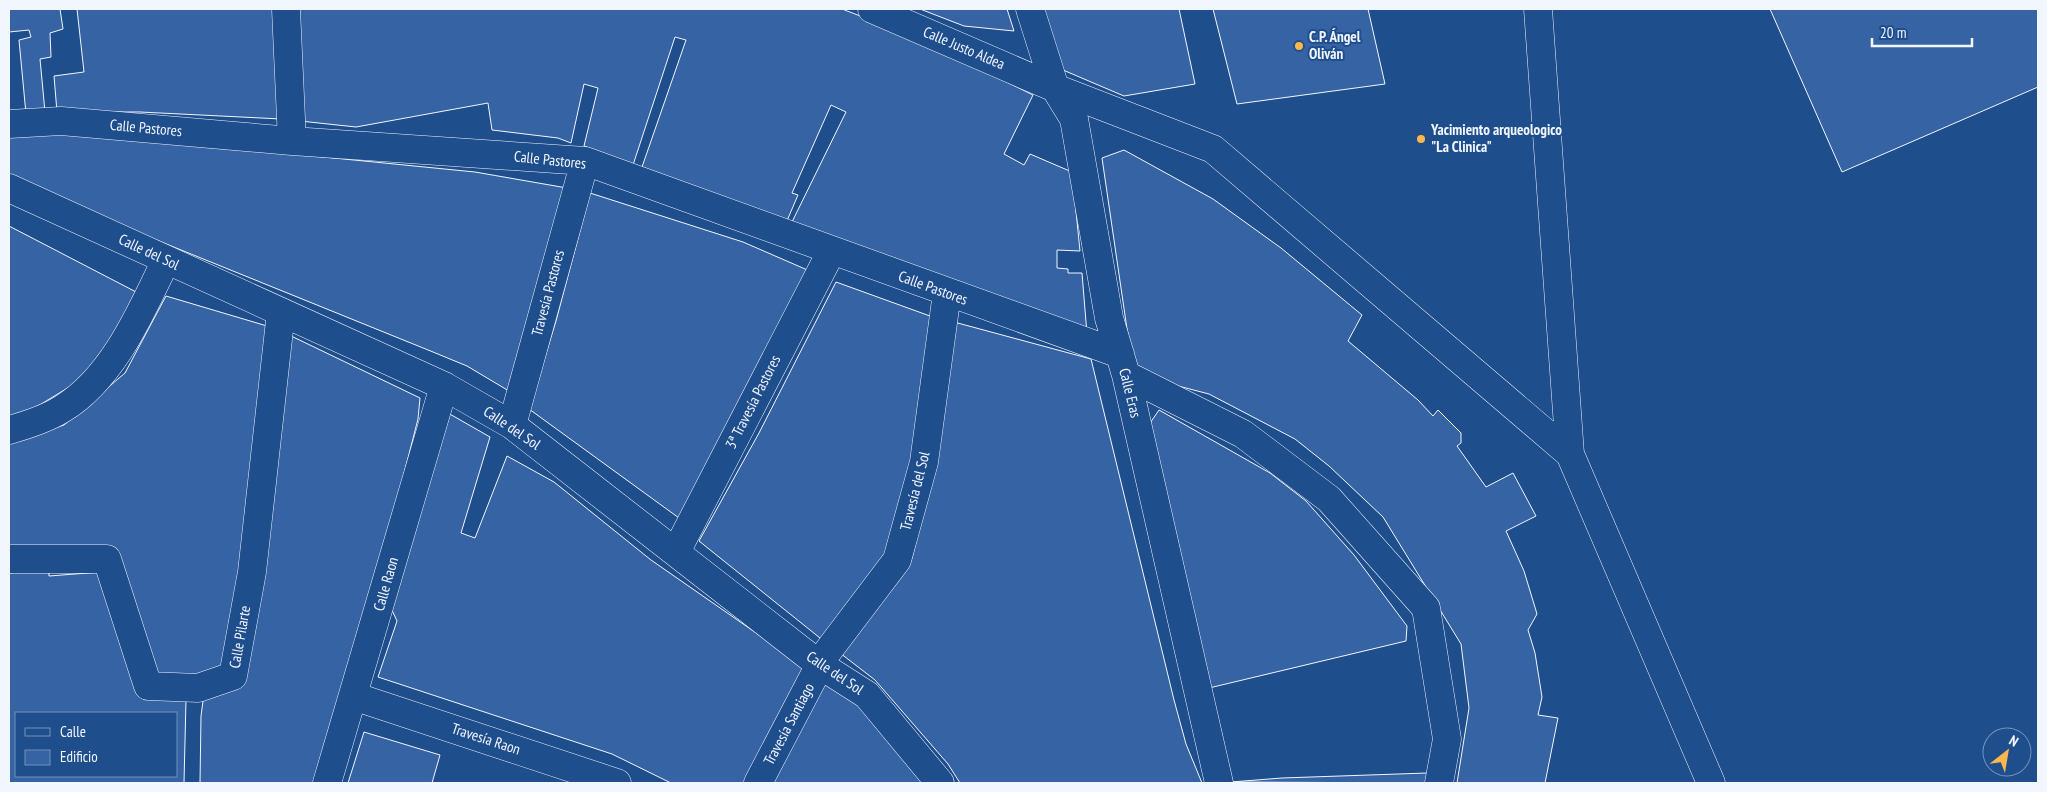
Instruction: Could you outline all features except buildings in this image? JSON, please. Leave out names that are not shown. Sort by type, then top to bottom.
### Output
[{"type":"street","points":[[286,9],[292,141]]},
{"type":"street","name":"Calle Justo Aldea","points":[[872,9],[1055,88],[1213,149],[1570,454]]},
{"type":"street","name":"Calle Eras","points":[[1030,9],[1055,88],[1074,119],[1109,318],[1123,365],[1219,783]]},
{"type":"street","points":[[1538,9],[1570,454],[1711,783]]},
{"type":"street","name":"Calle Pastores","points":[[9,124],[61,121],[292,141],[584,161],[947,293],[1123,365],[1243,434],[1330,500],[1426,608],[1447,739],[1439,783]]},
{"type":"street","name":"Travesía Pastores","points":[[512,425],[584,161]]},
{"type":"street","name":"Calle del Sol","points":[[9,188],[444,386],[512,425],[820,665],[867,695],[940,783]]},
{"type":"street","name":"3ª Travesía Pastores","points":[[676,552],[831,252]]},
{"type":"street","points":[[9,430],[30,424],[63,409],[99,377],[131,332],[166,260]]},
{"type":"street","name":"Travesía del Sol","points":[[820,665],[825,655],[897,560],[924,462],[947,293]]},
{"type":"street","name":"Calle Pilarte","points":[[9,559],[107,559],[148,686],[198,688],[233,676],[252,572],[281,312]]},
{"type":"street","name":"Calle Raon","points":[[327,783],[444,386]]},
{"type":"street","name":"Travesía Santiago","points":[[758,783],[820,665]]},
{"type":"street","name":"Travesía Raon","points":[[353,696],[618,783]]},
{"type":"place","name":"C.P. Ángel Oliván","points":[[1299,46]]},
{"type":"place","name":"Yacimiento arqueologico \"La Clinica\"","points":[[1421,139]]}]
